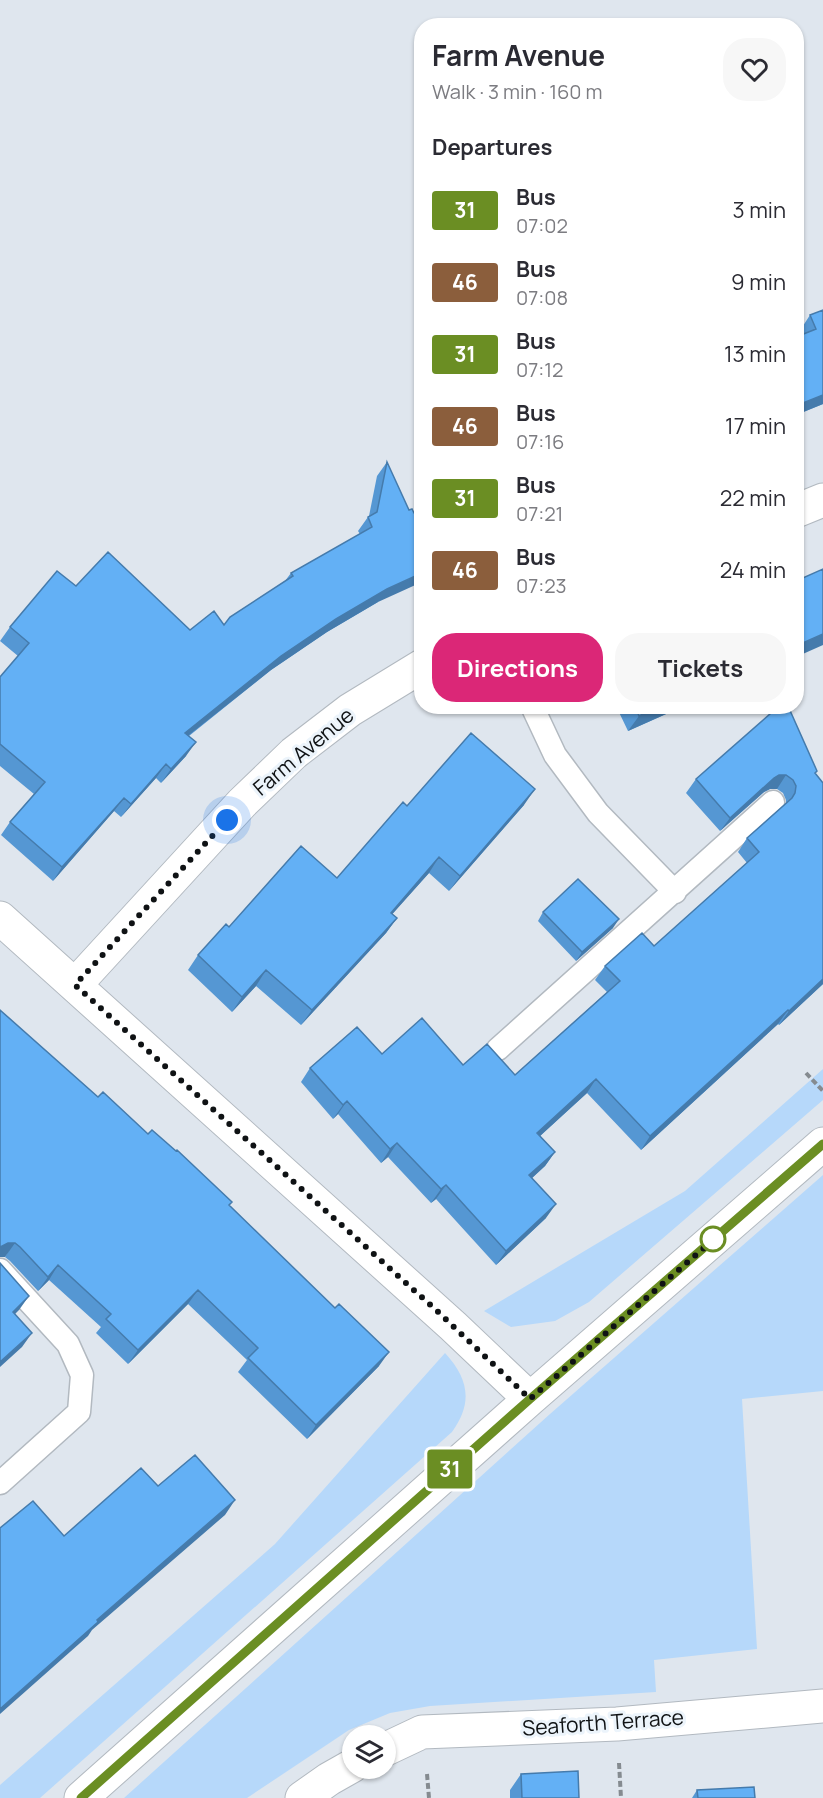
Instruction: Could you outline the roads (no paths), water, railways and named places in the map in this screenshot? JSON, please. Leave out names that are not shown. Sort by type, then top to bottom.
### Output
[{"type":"street","points":[[804,508],[823,500]]},
{"type":"street","name":"Farm Avenue","points":[[75,985],[242,803],[294,753],[350,710],[414,671]]},
{"type":"street","points":[[0,918],[453,1326],[530,1399]]},
{"type":"street","points":[[81,1798],[530,1399],[823,1144]]},
{"type":"street","name":"Seaforth Terrace","points":[[396,1744],[422,1732],[616,1724],[823,1706]]},
{"type":"street","points":[[302,1798],[342,1772]]},
{"type":"lane","points":[[535,714],[555,755],[598,813],[675,892]]},
{"type":"lane","points":[[498,1049],[773,802]]},
{"type":"lane","points":[[0,1270],[68,1344],[82,1375],[79,1412],[0,1483]]}]
